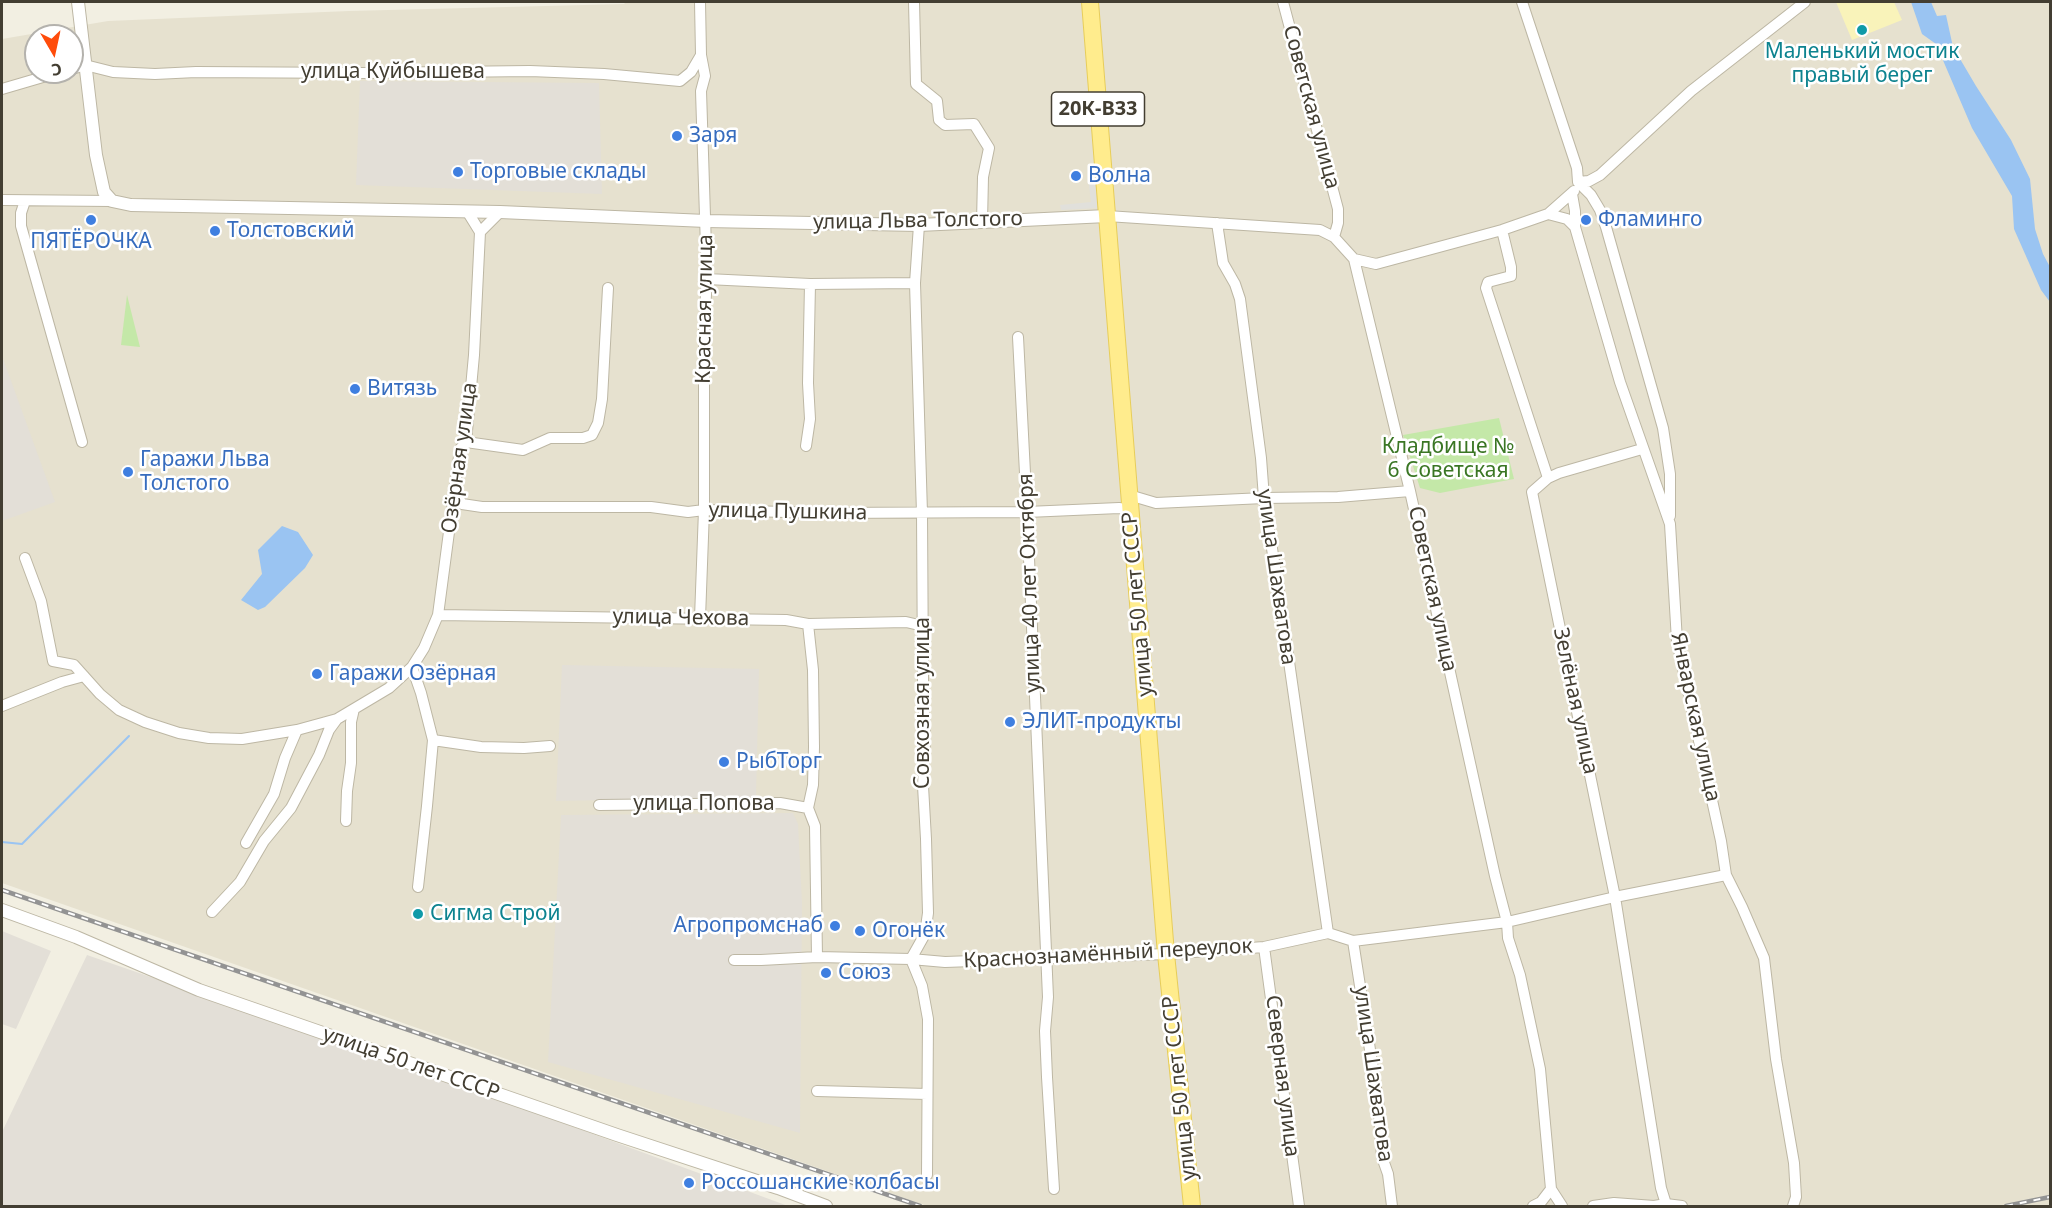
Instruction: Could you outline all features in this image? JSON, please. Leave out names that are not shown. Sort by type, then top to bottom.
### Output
[{"type":"main road","name":"улица 50 лет СССР","points":[[1090,2],[1166,954],[1192,1206]]},
{"type":"street","points":[[78,2],[96,155],[104,192],[112,201]]},
{"type":"street","name":"Красная улица","points":[[700,2],[701,55],[705,76],[701,91],[707,279],[704,326],[704,510],[700,618]]},
{"type":"street","points":[[914,2],[916,84],[937,100],[939,120],[945,125],[974,124],[989,148],[983,177],[982,222]]},
{"type":"street","name":"Советская улица","points":[[1283,2],[1338,209],[1338,223],[1334,237],[1354,259],[1410,491],[1507,922],[1508,938],[1520,975],[1540,1069],[1551,1189]]},
{"type":"street","points":[[1354,259],[1376,264],[1503,230],[1548,214],[1572,194],[1578,182],[1577,168],[1522,2]]},
{"type":"street","points":[[1578,182],[1589,181],[1600,175],[1691,91],[1805,2]]},
{"type":"street","name":"улица Куйбышева","points":[[85,65],[113,72],[155,74],[530,71],[604,74],[680,81],[691,72],[701,55]]},
{"type":"street","points":[[2,89],[24,83]]},
{"type":"street","points":[[1578,182],[1591,195],[1606,227],[1663,428],[1670,474],[1670,524]]},
{"type":"street","name":"Январская улица","points":[[1572,194],[1575,227],[1620,382],[1670,524],[1677,641],[1721,841],[1726,875],[1764,958],[1776,1059],[1794,1162],[1796,1197],[1793,1206]]},
{"type":"street","name":"улица Льва Толстого","points":[[2,200],[112,201],[131,205],[467,211],[706,221],[919,225],[1107,216],[1320,230],[1334,237]]},
{"type":"street","points":[[25,201],[21,226],[82,442]]},
{"type":"street","points":[[467,211],[480,232],[500,212]]},
{"type":"street","points":[[1548,214],[1567,219],[1575,227]]},
{"type":"street","name":"улица Шахватова","points":[[1217,223],[1223,262],[1240,299],[1260,446],[1264,498],[1328,933]]},
{"type":"street","name":"Совхозная улица","points":[[911,958],[926,934],[928,913],[927,839],[922,786],[925,741],[922,513],[915,283],[919,225]]},
{"type":"street","points":[[1503,230],[1511,276],[1488,282],[1486,288],[1548,478],[1642,449]]},
{"type":"street","name":"Озёрная улица","points":[[297,730],[337,719],[389,688],[412,667],[424,648],[438,615],[460,449],[466,442],[474,356],[480,232]]},
{"type":"street","points":[[707,279],[810,284],[915,283]]},
{"type":"street","points":[[806,446],[810,419],[808,383],[810,284]]},
{"type":"street","points":[[466,442],[523,450],[550,438],[583,438],[592,435],[598,423],[602,399],[608,288]]},
{"type":"street","name":"улица 40 лет Октября","points":[[1018,337],[1047,997],[1045,1031],[1054,1189]]},
{"type":"street","name":"Зелёная улица","points":[[1548,478],[1532,492],[1616,897],[1661,1188],[1666,1204]]},
{"type":"street","name":"улица Пушкина","points":[[454,490],[462,504],[482,507],[651,507],[688,512],[704,510],[922,513],[1119,508],[1130,503],[1338,497],[1410,491]]},
{"type":"street","points":[[25,558],[41,601],[53,661],[74,665],[119,710],[179,734],[209,738],[242,739],[297,730]]},
{"type":"street","name":"улица Чехова","points":[[438,615],[786,620],[808,624],[906,622],[923,626]]},
{"type":"street","points":[[808,624],[813,670],[814,747],[813,785],[808,808],[815,826],[817,957]]},
{"type":"street","points":[[412,667],[433,740],[418,887]]},
{"type":"street","points":[[2,706],[62,682],[84,676]]},
{"type":"street","points":[[346,821],[351,763],[351,722],[354,709]]},
{"type":"street","points":[[212,912],[240,882],[264,841],[291,808],[319,755],[329,730],[337,719]]},
{"type":"street","points":[[246,843],[274,794],[285,758],[297,730]]},
{"type":"street","points":[[433,740],[481,747],[550,746]]},
{"type":"street","name":"улица Попова","points":[[598,805],[780,803],[808,808]]},
{"type":"street","points":[[1328,933],[1353,941],[1507,922],[1726,875]]},
{"type":"street","name":"улица 50 лет СССР","points":[[2,910],[76,937],[199,990],[826,1206]]},
{"type":"street","name":"Краснознамённый переулок","points":[[735,960],[817,957],[911,958],[945,962],[1166,954],[1264,947],[1328,933]]},
{"type":"street","name":"улица Шахватова","points":[[1353,941],[1378,1101],[1382,1157],[1389,1174],[1392,1206]]},
{"type":"street","name":"Северная улица","points":[[1264,947],[1299,1206]]},
{"type":"street","points":[[911,958],[922,986],[928,1019],[927,1175]]},
{"type":"street","points":[[817,1091],[927,1094]]},
{"type":"street","points":[[1533,1206],[1541,1202],[1551,1189],[1562,1206]]},
{"type":"street","points":[[1593,1206],[1614,1203],[1682,1206]]},
{"type":"shaded area","points":[[626,2],[2050,2],[2050,1206],[927,1206],[2,883],[2,39],[24,35],[24,84],[84,84],[84,25],[108,21],[349,11],[624,4]]},
{"type":"shaded area","points":[[360,81],[599,83],[602,194],[356,185]]},
{"type":"shaded area","points":[[1097,175],[1099,208],[1061,210],[1060,205],[1091,202],[1088,177]]},
{"type":"shaded area","points":[[2,356],[55,502],[2,521]]},
{"type":"shaded area","points":[[562,665],[759,669],[756,797],[556,801]]},
{"type":"shaded area","points":[[793,813],[798,824],[802,903],[800,1133],[548,1062],[561,815]]},
{"type":"shaded area","points":[[2,931],[51,951],[16,1029],[2,1024]]},
{"type":"shaded area","points":[[87,955],[414,1068],[788,1206],[2,1206],[2,1132]]},
{"type":"green space","points":[[127,295],[140,347],[121,345]]},
{"type":"green space","name":"Кладбище № 6 Советская","points":[[1499,418],[1514,479],[1440,493],[1420,488],[1403,435]]},
{"type":"sand","name":"Маленький мостик правый берег","points":[[1836,2],[1894,2],[1902,20],[1852,40]]},
{"type":"water","points":[[1911,2],[1931,2],[1937,16],[1946,15],[1953,47],[2011,140],[2030,179],[2035,229],[2050,267],[2050,302],[2041,290],[2014,229],[2012,196],[1972,128],[1936,44],[1922,34]]},
{"type":"water","points":[[282,526],[298,532],[313,555],[305,568],[265,607],[258,610],[241,600],[262,574],[258,550]]},
{"type":"waterway","points":[[2,842],[22,844],[129,736]]},
{"type":"railway","points":[[2,890],[920,1206]]},
{"type":"railway","points":[[2006,1206],[2050,1197]]},
{"type":"place","name":"Маленький мостик правый берег","points":[[1862,30]]},
{"type":"place","name":"Заря","points":[[677,136]]},
{"type":"place","name":"Торговые склады","points":[[458,172]]},
{"type":"place","name":"Волна","points":[[1076,176]]},
{"type":"place","name":"ПЯТЁРОЧКА","points":[[91,220]]},
{"type":"place","name":"Фламинго","points":[[1586,220]]},
{"type":"place","name":"Толстовский","points":[[215,231]]},
{"type":"place","name":"Витязь","points":[[355,389]]},
{"type":"place","name":"Гаражи Льва Толстого","points":[[128,472]]},
{"type":"place","name":"Гаражи Озёрная","points":[[317,674]]},
{"type":"place","name":"ЭЛИТ-продукты","points":[[1010,722]]},
{"type":"place","name":"РыбТорг","points":[[724,762]]},
{"type":"place","name":"Сигма Строй","points":[[418,914]]},
{"type":"place","name":"Агропромснаб","points":[[835,926]]},
{"type":"place","name":"Огонёк","points":[[860,931]]},
{"type":"place","name":"Союз","points":[[826,973]]},
{"type":"place","name":"Россошанские колбасы","points":[[689,1183]]}]
